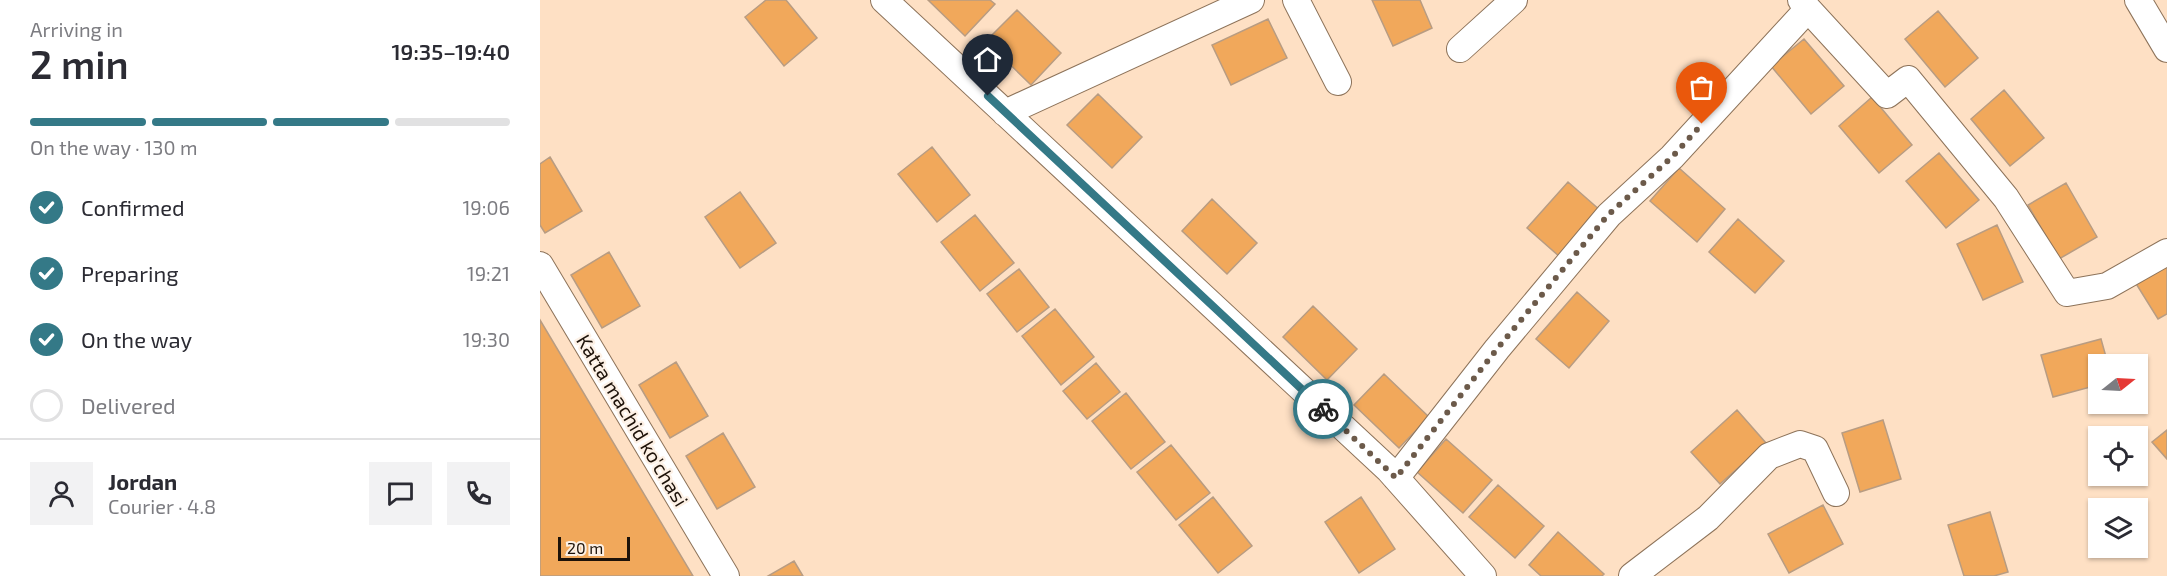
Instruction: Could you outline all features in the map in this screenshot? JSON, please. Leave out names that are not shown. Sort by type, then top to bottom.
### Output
[{"type":"street","points":[[884,0],[1396,478],[1483,576]]},
{"type":"street","points":[[1005,112],[1251,0]]},
{"type":"street","points":[[1296,0],[1338,82]]},
{"type":"street","points":[[1460,49],[1514,0]]},
{"type":"street","points":[[2138,0],[2167,49]]},
{"type":"street","points":[[1396,478],[1497,349],[1608,215],[1672,157],[1804,4],[1887,95],[1908,79],[2006,198],[2067,293],[2107,286],[2167,252]]},
{"type":"street","name":"Katta machid ko'chasi","points":[[540,265],[726,576]]},
{"type":"street","points":[[1632,576],[1708,518],[1769,456],[1800,444],[1815,450],[1836,494]]},
{"type":"building","points":[[766,0],[786,0],[817,38],[784,66],[745,17]]},
{"type":"building","points":[[928,0],[990,0],[995,4],[965,36]]},
{"type":"building","points":[[1372,0],[1420,0],[1432,28],[1393,46]]},
{"type":"building","points":[[1017,10],[1061,53],[1031,85],[986,41]]},
{"type":"building","points":[[1938,11],[1978,58],[1945,87],[1905,39]]},
{"type":"building","points":[[1268,19],[1287,58],[1231,85],[1212,45]]},
{"type":"building","points":[[1804,39],[1844,86],[1811,114],[1771,66]]},
{"type":"building","points":[[2004,90],[2044,138],[2010,166],[1971,119]]},
{"type":"building","points":[[1098,94],[1142,137],[1112,168],[1067,125]]},
{"type":"building","points":[[1872,97],[1912,145],[1879,173],[1839,126]]},
{"type":"building","points":[[932,147],[970,195],[937,222],[898,174]]},
{"type":"building","points":[[1939,153],[1979,200],[1946,228],[1906,181]]},
{"type":"building","points":[[550,157],[582,211],[545,233],[540,225],[540,164]]},
{"type":"building","points":[[1679,168],[1725,209],[1697,242],[1650,201]]},
{"type":"building","points":[[1568,182],[1601,211],[1560,257],[1527,228]]},
{"type":"building","points":[[2066,183],[2097,237],[2059,259],[2028,205]]},
{"type":"building","points":[[740,192],[776,243],[740,268],[705,217]]},
{"type":"building","points":[[1212,199],[1257,243],[1227,274],[1182,231]]},
{"type":"building","points":[[975,215],[1014,263],[980,291],[941,242]]},
{"type":"building","points":[[1738,219],[1784,261],[1755,293],[1709,252]]},
{"type":"building","points":[[1997,225],[2023,282],[1983,300],[1957,244]]},
{"type":"building","points":[[609,252],[640,306],[602,328],[571,275]]},
{"type":"building","points":[[2167,263],[2167,314],[2158,319],[2135,282]]},
{"type":"building","points":[[1019,269],[1049,307],[1017,332],[987,294]]},
{"type":"building","points":[[1577,292],[1609,321],[1569,368],[1536,339]]},
{"type":"building","points":[[1313,306],[1357,349],[1327,380],[1283,337]]},
{"type":"building","points":[[1055,309],[1094,357],[1061,385],[1022,336]]},
{"type":"building","points":[[540,320],[693,576],[540,576]]},
{"type":"building","points":[[2101,339],[2105,354],[2088,354],[2088,388],[2053,397],[2041,355]]},
{"type":"building","points":[[676,362],[708,416],[670,438],[639,385]]},
{"type":"building","points":[[1096,363],[1120,392],[1087,419],[1063,391]]},
{"type":"building","points":[[1384,374],[1429,417],[1399,448],[1354,405]]},
{"type":"building","points":[[1126,393],[1165,442],[1131,469],[1092,421]]},
{"type":"building","points":[[1737,410],[1766,443],[1720,484],[1691,452]]},
{"type":"building","points":[[1883,420],[1901,479],[1860,492],[1842,433]]},
{"type":"building","points":[[2167,430],[2167,459],[2152,442]]},
{"type":"building","points":[[723,433],[755,487],[717,509],[686,456]]},
{"type":"building","points":[[1446,439],[1492,480],[1463,513],[1417,472]]},
{"type":"building","points":[[1171,445],[1210,493],[1176,520],[1137,472]]},
{"type":"building","points":[[1498,485],[1544,526],[1515,558],[1469,517]]},
{"type":"building","points":[[1213,497],[1252,546],[1218,573],[1179,525]]},
{"type":"building","points":[[1361,497],[1395,549],[1359,573],[1325,522]]},
{"type":"building","points":[[1823,505],[1843,544],[1789,573],[1768,534]]},
{"type":"building","points":[[1990,512],[2008,572],[1994,576],[1964,576],[1948,525]]},
{"type":"building","points":[[1558,532],[1604,574],[1602,576],[1541,576],[1529,565]]},
{"type":"building","points":[[794,561],[803,576],[768,576]]},
{"type":"way so far","points":[[1323,409],[1396,478],[1497,349],[1608,215],[1672,157],[1702,124]]},
{"type":"route","points":[[988,96],[1323,409]]}]
